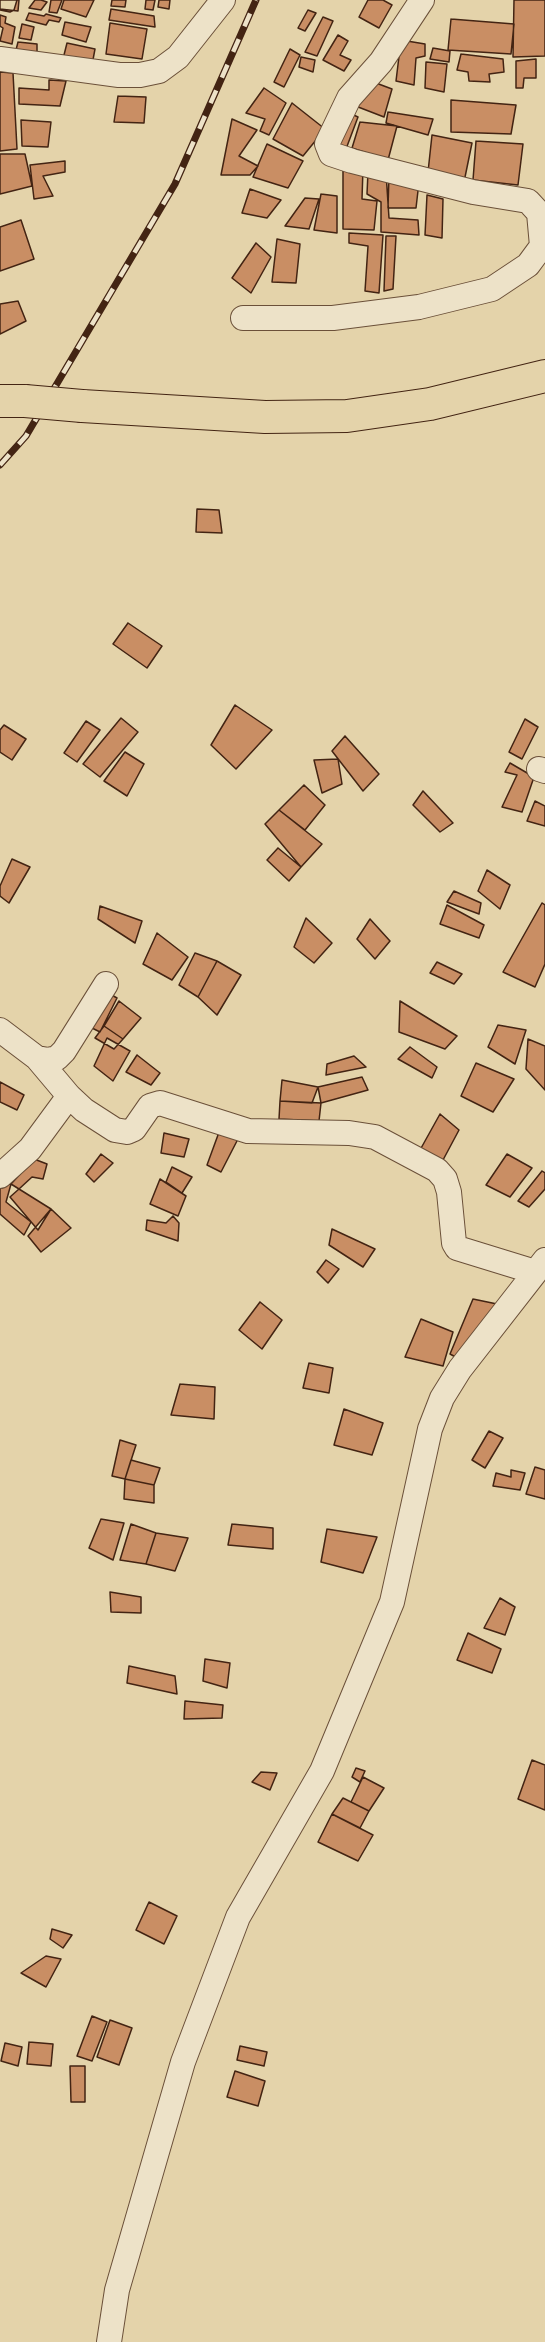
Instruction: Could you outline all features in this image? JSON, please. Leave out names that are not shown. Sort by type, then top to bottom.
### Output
[{"type":"main road","points":[[13,401],[265,417],[347,417],[430,404],[545,376]]},
{"type":"street","points":[[0,59],[119,75],[140,75],[159,71],[178,57],[223,0]]},
{"type":"street","points":[[243,318],[333,318],[419,307],[492,289],[528,265],[542,246],[539,213],[528,201],[473,192],[331,154],[327,144],[349,98],[381,62],[422,0]]},
{"type":"street","points":[[37,1058],[48,1060],[57,1058],[64,1051],[106,984]]},
{"type":"street","points":[[0,1030],[37,1058],[84,1110],[115,1130],[128,1132],[134,1129],[150,1106],[160,1103],[248,1131],[349,1133],[375,1137],[437,1170],[445,1179],[449,1192],[454,1243],[457,1248],[540,1266],[460,1369],[442,1398],[430,1429],[392,1602],[322,1771],[238,1917],[183,2062],[117,2290],[109,2342]]},
{"type":"street","points":[[0,1176],[30,1149],[69,1096]]},
{"type":"building","points":[[0,0],[17,0],[14,10],[10,12],[0,10]]},
{"type":"building","points":[[0,0],[19,0],[18,11],[0,9]]},
{"type":"building","points":[[35,0],[47,2],[41,10],[29,8]]},
{"type":"building","points":[[51,0],[62,0],[57,13],[49,12]]},
{"type":"building","points":[[64,0],[94,0],[86,17],[61,9]]},
{"type":"building","points":[[112,0],[126,0],[125,7],[111,6]]},
{"type":"building","points":[[146,0],[155,0],[153,10],[145,9]]},
{"type":"building","points":[[159,0],[170,0],[169,9],[158,7]]},
{"type":"building","points":[[368,0],[383,0],[392,5],[379,28],[359,17]]},
{"type":"building","points":[[514,0],[545,0],[545,56],[513,57]]},
{"type":"building","points":[[111,9],[154,16],[155,27],[109,20]]},
{"type":"building","points":[[308,10],[316,13],[305,31],[298,28]]},
{"type":"building","points":[[29,13],[61,18],[59,22],[49,20],[46,25],[26,20]]},
{"type":"building","points":[[0,15],[6,17],[5,23],[15,27],[12,44],[0,41],[3,28],[0,26]]},
{"type":"building","points":[[323,17],[333,21],[317,56],[305,52]]},
{"type":"building","points":[[451,19],[514,24],[511,54],[448,50]]},
{"type":"building","points":[[65,22],[91,27],[86,42],[62,35]]},
{"type":"building","points":[[110,23],[147,29],[142,59],[106,54]]},
{"type":"building","points":[[22,24],[34,27],[31,40],[19,38]]},
{"type":"building","points":[[338,35],[348,41],[340,55],[351,60],[344,71],[323,60]]},
{"type":"building","points":[[401,40],[425,44],[425,56],[416,58],[414,85],[396,81]]},
{"type":"building","points":[[18,42],[37,44],[37,52],[14,58]]},
{"type":"building","points":[[67,43],[95,49],[92,65],[63,59]]},
{"type":"building","points":[[433,48],[450,51],[449,62],[430,59]]},
{"type":"building","points":[[290,49],[300,55],[284,87],[274,82]]},
{"type":"building","points":[[461,54],[503,59],[504,72],[489,74],[490,82],[469,81],[468,72],[457,70]]},
{"type":"building","points":[[301,57],[315,60],[313,72],[299,67]]},
{"type":"building","points":[[536,59],[536,78],[524,78],[523,88],[516,88],[516,61]]},
{"type":"building","points":[[426,62],[447,64],[444,92],[425,88]]},
{"type":"building","points":[[0,72],[13,73],[17,149],[0,151]]},
{"type":"building","points":[[49,80],[66,81],[60,106],[19,104],[19,88],[49,90]]},
{"type":"building","points":[[368,80],[392,89],[384,117],[353,105]]},
{"type":"building","points":[[264,88],[286,103],[269,135],[260,131],[265,119],[246,113]]},
{"type":"building","points":[[118,96],[146,97],[144,123],[114,122]]},
{"type":"building","points":[[451,100],[516,105],[511,134],[451,132]]},
{"type":"building","points":[[292,103],[325,129],[303,156],[273,139]]},
{"type":"building","points":[[347,112],[358,117],[346,149],[331,140]]},
{"type":"building","points":[[388,112],[433,119],[428,135],[386,123]]},
{"type":"building","points":[[232,119],[257,130],[239,156],[258,166],[250,175],[221,175]]},
{"type":"building","points":[[21,120],[51,122],[48,147],[22,146]]},
{"type":"building","points":[[360,122],[397,126],[388,160],[352,148]]},
{"type":"building","points":[[432,135],[472,143],[464,182],[428,172]]},
{"type":"building","points":[[476,141],[523,144],[518,185],[473,180]]},
{"type":"building","points":[[267,144],[303,161],[288,188],[253,177]]},
{"type":"building","points":[[0,154],[25,154],[32,186],[0,194]]},
{"type":"building","points":[[65,161],[65,172],[43,176],[53,196],[34,199],[30,165]]},
{"type":"building","points":[[343,166],[363,168],[362,199],[377,201],[374,230],[343,229]]},
{"type":"building","points":[[368,172],[386,173],[389,218],[418,220],[419,235],[381,232],[381,202],[367,194]]},
{"type":"building","points":[[389,175],[419,182],[416,208],[388,208]]},
{"type":"building","points":[[250,189],[281,200],[267,218],[242,213]]},
{"type":"building","points":[[321,194],[337,196],[337,233],[314,230]]},
{"type":"building","points":[[427,195],[443,199],[442,238],[425,235]]},
{"type":"building","points":[[305,198],[319,199],[309,229],[285,226]]},
{"type":"building","points":[[21,220],[34,259],[0,271],[0,227]]},
{"type":"building","points":[[349,233],[383,235],[379,293],[365,291],[368,246],[349,243]]},
{"type":"building","points":[[386,236],[396,236],[393,289],[384,291]]},
{"type":"building","points":[[277,239],[300,244],[296,283],[272,282]]},
{"type":"building","points":[[256,243],[271,257],[251,293],[232,278]]},
{"type":"building","points":[[18,301],[26,321],[0,334],[0,304]]},
{"type":"building","points":[[197,509],[219,510],[222,533],[196,532]]},
{"type":"building","points":[[128,623],[162,646],[147,668],[113,644]]},
{"type":"building","points":[[235,705],[272,730],[236,769],[211,745]]},
{"type":"building","points":[[121,718],[138,732],[100,777],[83,764]]},
{"type":"building","points":[[525,719],[538,727],[522,759],[509,752]]},
{"type":"building","points":[[86,721],[100,730],[77,762],[64,753]]},
{"type":"building","points":[[4,725],[26,739],[12,760],[0,752],[0,730]]},
{"type":"building","points":[[345,736],[379,774],[363,791],[332,751]]},
{"type":"building","points":[[125,752],[144,764],[127,796],[104,781]]},
{"type":"building","points":[[338,759],[342,784],[322,793],[314,760]]},
{"type":"building","points":[[510,763],[534,777],[522,812],[502,807],[517,775],[505,772]]},
{"type":"building","points":[[304,785],[325,805],[305,830],[279,810]]},
{"type":"building","points":[[423,791],[453,823],[440,832],[413,805]]},
{"type":"building","points":[[535,801],[545,806],[545,826],[527,821]]},
{"type":"building","points":[[279,810],[322,844],[301,867],[265,824]]},
{"type":"building","points":[[278,848],[301,867],[289,881],[267,860]]},
{"type":"building","points":[[12,859],[30,867],[9,903],[0,896],[0,886]]},
{"type":"building","points":[[487,870],[510,885],[500,909],[478,891]]},
{"type":"building","points":[[454,891],[481,903],[479,914],[447,902]]},
{"type":"building","points":[[542,903],[545,905],[545,964],[535,987],[503,972]]},
{"type":"building","points":[[447,905],[484,925],[479,938],[440,924]]},
{"type":"building","points":[[100,906],[142,921],[135,943],[98,919]]},
{"type":"building","points":[[306,918],[332,943],[314,963],[294,947]]},
{"type":"building","points":[[370,919],[390,941],[375,959],[357,939]]},
{"type":"building","points":[[157,933],[188,957],[172,980],[143,964]]},
{"type":"building","points":[[195,953],[217,961],[198,997],[179,985]]},
{"type":"building","points":[[217,961],[241,975],[217,1015],[198,997]]},
{"type":"building","points":[[437,962],[462,974],[454,984],[430,973]]},
{"type":"building","points":[[108,993],[117,998],[100,1032],[86,1025]]},
{"type":"building","points":[[119,1001],[141,1018],[123,1039],[104,1026]]},
{"type":"building","points":[[400,1001],[457,1036],[445,1049],[399,1032]]},
{"type":"building","points":[[498,1025],[526,1030],[515,1064],[488,1047]]},
{"type":"building","points":[[104,1026],[123,1039],[114,1049],[95,1038]]},
{"type":"building","points":[[107,1038],[130,1051],[113,1081],[94,1066]]},
{"type":"building","points":[[528,1039],[545,1046],[545,1090],[526,1069]]},
{"type":"building","points":[[410,1047],[437,1067],[432,1078],[398,1059]]},
{"type":"building","points":[[137,1055],[160,1073],[151,1085],[126,1072]]},
{"type":"building","points":[[354,1056],[366,1067],[326,1075],[327,1064]]},
{"type":"building","points":[[476,1063],[514,1079],[493,1112],[461,1096]]},
{"type":"building","points":[[362,1077],[368,1090],[321,1103],[318,1087]]},
{"type":"building","points":[[282,1080],[318,1087],[312,1103],[280,1101]]},
{"type":"building","points":[[0,1082],[24,1095],[17,1110],[0,1102]]},
{"type":"building","points":[[280,1101],[321,1103],[319,1121],[279,1119]]},
{"type":"building","points":[[440,1114],[459,1130],[443,1160],[420,1150]]},
{"type":"building","points":[[222,1124],[239,1137],[221,1172],[207,1165]]},
{"type":"building","points":[[164,1133],[189,1139],[184,1157],[161,1153]]},
{"type":"building","points":[[101,1154],[113,1163],[94,1182],[86,1174]]},
{"type":"building","points":[[507,1154],[532,1168],[510,1197],[486,1185]]},
{"type":"building","points":[[34,1159],[47,1164],[43,1179],[32,1177],[19,1189],[11,1184]]},
{"type":"building","points":[[172,1167],[192,1177],[182,1193],[166,1182]]},
{"type":"building","points":[[542,1171],[545,1173],[545,1189],[529,1207],[518,1201]]},
{"type":"building","points":[[160,1179],[186,1196],[178,1216],[150,1204]]},
{"type":"building","points":[[11,1184],[6,1202],[31,1222],[24,1235],[0,1214],[0,1189],[4,1185]]},
{"type":"building","points":[[19,1189],[51,1209],[38,1230],[10,1197]]},
{"type":"building","points":[[51,1209],[71,1228],[41,1252],[28,1236]]},
{"type":"building","points":[[173,1216],[179,1223],[178,1241],[146,1230],[147,1220],[166,1223]]},
{"type":"building","points":[[332,1229],[375,1249],[363,1267],[329,1245]]},
{"type":"building","points":[[326,1260],[339,1269],[328,1283],[317,1272]]},
{"type":"building","points":[[473,1299],[497,1304],[461,1360],[450,1354]]},
{"type":"building","points":[[260,1302],[282,1320],[262,1349],[239,1330]]},
{"type":"building","points":[[421,1319],[453,1332],[443,1366],[405,1357]]},
{"type":"building","points":[[309,1363],[333,1368],[329,1393],[303,1388]]},
{"type":"building","points":[[180,1384],[215,1387],[214,1419],[171,1415]]},
{"type":"building","points":[[344,1409],[383,1423],[372,1455],[334,1445]]},
{"type":"building","points":[[489,1431],[503,1438],[485,1468],[472,1460]]},
{"type":"building","points":[[120,1440],[136,1445],[125,1479],[112,1476]]},
{"type":"building","points":[[131,1460],[160,1468],[154,1485],[125,1479]]},
{"type":"building","points":[[535,1467],[545,1470],[545,1499],[526,1494]]},
{"type":"building","points":[[511,1470],[525,1473],[520,1490],[493,1486],[496,1473],[511,1477]]},
{"type":"building","points":[[125,1479],[154,1485],[154,1503],[124,1499]]},
{"type":"building","points":[[101,1519],[124,1523],[113,1560],[89,1548]]},
{"type":"building","points":[[131,1524],[156,1533],[146,1564],[120,1560]]},
{"type":"building","points":[[232,1524],[273,1528],[273,1549],[228,1545]]},
{"type":"building","points":[[327,1529],[377,1537],[363,1573],[321,1562]]},
{"type":"building","points":[[156,1533],[188,1538],[175,1571],[146,1564]]},
{"type":"building","points":[[110,1592],[141,1597],[141,1613],[111,1612]]},
{"type":"building","points":[[500,1598],[515,1607],[505,1635],[484,1628]]},
{"type":"building","points":[[468,1633],[501,1649],[492,1673],[457,1660]]},
{"type":"building","points":[[205,1659],[230,1663],[227,1688],[203,1681]]},
{"type":"building","points":[[129,1666],[175,1676],[177,1694],[127,1683]]},
{"type":"building","points":[[185,1701],[223,1705],[222,1718],[184,1719]]},
{"type":"building","points":[[532,1760],[545,1765],[545,1810],[518,1799]]},
{"type":"building","points":[[356,1768],[365,1771],[360,1782],[352,1777]]},
{"type":"building","points":[[261,1772],[277,1773],[270,1790],[252,1782]]},
{"type":"building","points":[[363,1777],[384,1788],[369,1811],[351,1802]]},
{"type":"building","points":[[343,1798],[369,1811],[360,1828],[332,1814]]},
{"type":"building","points":[[332,1814],[373,1835],[358,1861],[318,1842]]},
{"type":"building","points":[[149,1902],[177,1916],[164,1944],[136,1930]]},
{"type":"building","points":[[52,1929],[72,1935],[63,1948],[50,1939]]},
{"type":"building","points":[[46,1956],[61,1959],[46,1987],[21,1973]]},
{"type":"building","points":[[92,2016],[107,2022],[92,2061],[77,2056]]},
{"type":"building","points":[[110,2020],[132,2028],[119,2065],[97,2057]]},
{"type":"building","points":[[29,2042],[53,2044],[51,2066],[27,2064]]},
{"type":"building","points":[[5,2043],[22,2047],[18,2066],[1,2061]]},
{"type":"building","points":[[240,2046],[267,2052],[264,2066],[237,2060]]},
{"type":"building","points":[[70,2066],[85,2066],[85,2102],[71,2102]]},
{"type":"building","points":[[235,2071],[265,2081],[258,2106],[227,2097]]},
{"type":"railway","points":[[0,465],[26,436],[175,184],[256,0]]}]
